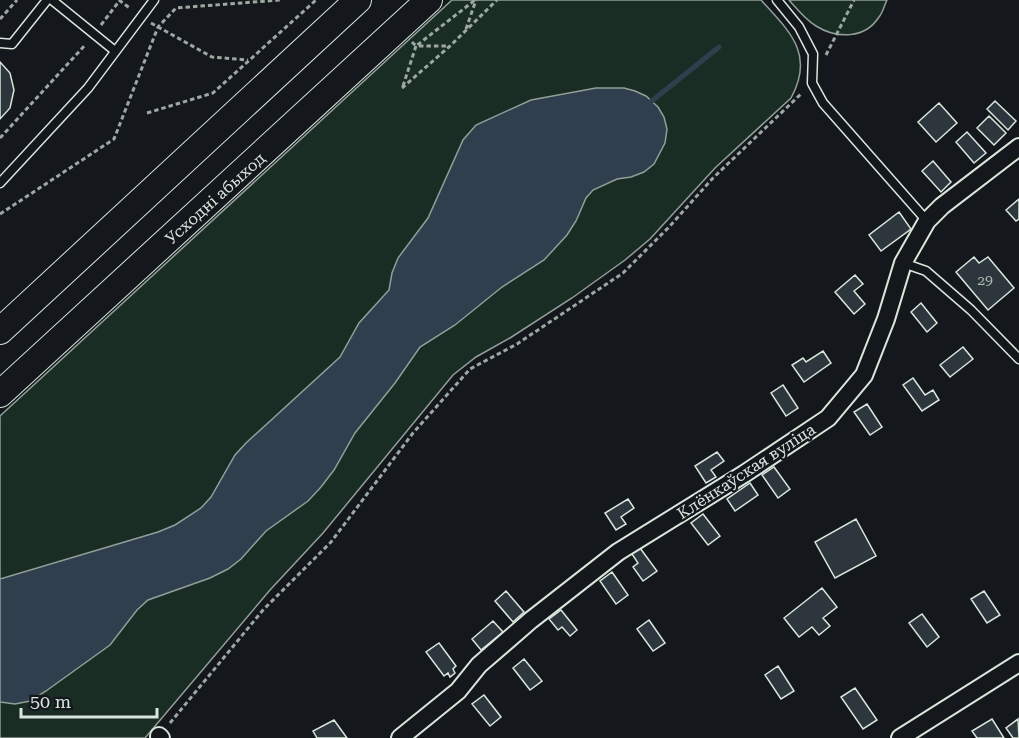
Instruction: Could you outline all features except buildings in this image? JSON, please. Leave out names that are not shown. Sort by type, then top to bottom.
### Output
[{"type":"main road","points":[[0,331],[358,0]]},
{"type":"main road","name":"Усходні абыход","points":[[0,394],[429,0]]},
{"type":"street","name":"Клёнкаўская вуліца","points":[[400,738],[458,691],[479,665],[531,620],[618,552],[744,474],[828,418],[864,375],[886,319],[903,263],[927,221],[942,206],[1019,147]]},
{"type":"street","points":[[900,738],[1019,663]]},
{"type":"lane","points":[[0,43],[12,44],[49,0],[115,51]]},
{"type":"lane","points":[[0,183],[88,88],[154,0]]},
{"type":"lane","points":[[777,0],[799,27],[813,54],[812,83],[824,103],[927,221]]},
{"type":"lane","points":[[903,263],[926,271],[971,310],[1019,359]]},
{"type":"path","points":[[0,19],[17,0]]},
{"type":"path","points":[[98,29],[119,0],[135,11]]},
{"type":"path","points":[[0,214],[114,139],[158,27],[176,8],[280,0]]},
{"type":"path","points":[[147,113],[213,93],[316,0]]},
{"type":"path","points":[[465,31],[475,0]]},
{"type":"path","points":[[475,0],[416,46],[402,88],[450,46],[497,0]]},
{"type":"path","points":[[160,737],[263,610],[331,542],[413,433],[470,369],[517,344],[623,273],[713,178],[812,83],[854,0]]},
{"type":"path","points":[[149,22],[212,57],[249,60]]},
{"type":"path","points":[[0,138],[88,40]]},
{"type":"path","points":[[411,41],[416,46],[450,46]]},
{"type":"green space","points":[[452,0],[761,0],[790,33],[800,56],[801,69],[791,98],[715,168],[650,239],[572,298],[476,357],[453,375],[323,533],[270,590],[145,738],[0,738],[0,416]]},
{"type":"green space","points":[[789,0],[887,0],[880,15],[866,30],[841,35],[816,26],[805,18]]},
{"type":"water","points":[[596,88],[624,88],[635,91],[646,96],[658,107],[667,129],[665,143],[654,164],[644,172],[617,179],[593,190],[586,198],[567,235],[544,260],[502,287],[455,325],[420,347],[355,433],[334,470],[321,487],[308,501],[266,531],[241,559],[210,578],[148,600],[137,610],[110,645],[30,701],[15,704],[0,702],[0,579],[158,532],[175,525],[201,508],[211,497],[235,455],[340,357],[359,323],[389,290],[398,258],[428,218],[463,140],[476,125],[531,100]]},
{"type":"waterway","points":[[648,104],[719,47]]}]
